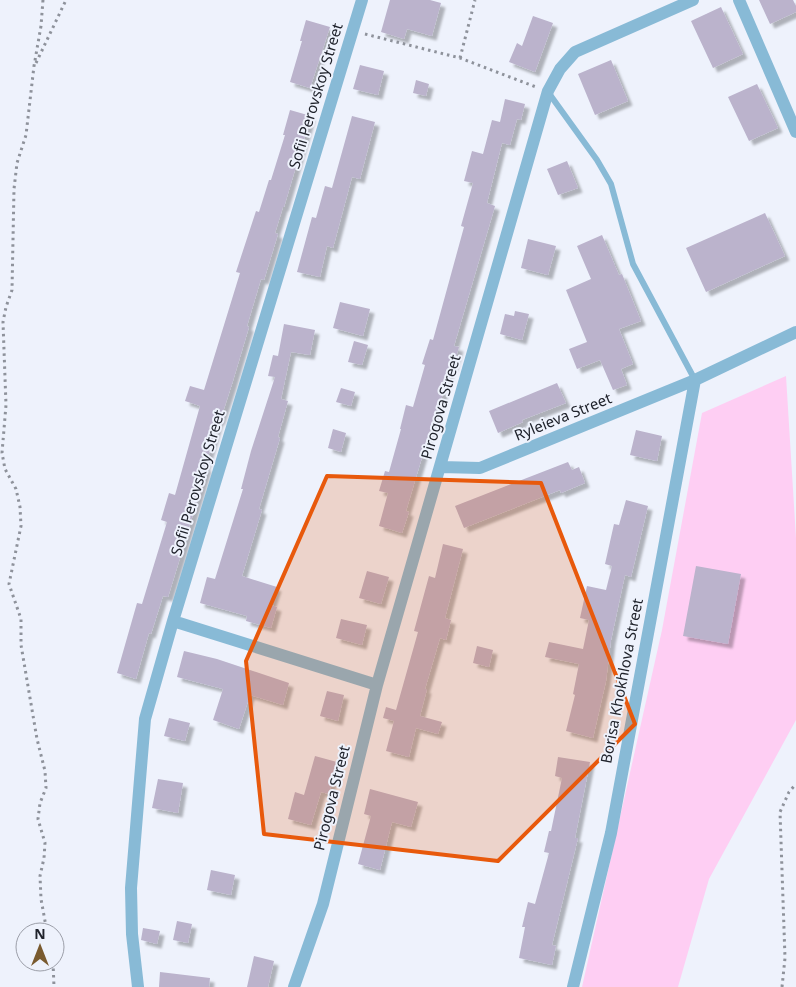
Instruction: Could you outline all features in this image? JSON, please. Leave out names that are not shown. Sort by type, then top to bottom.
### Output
[{"type":"street","name":"Sofii Perovskoy Street","points":[[138,987],[132,934],[131,888],[145,719],[173,621],[362,0]]},
{"type":"street","name":"Pirogova Street","points":[[294,987],[323,904],[377,685],[548,92],[560,69],[575,52],[693,0]]},
{"type":"street","points":[[739,0],[796,132]]},
{"type":"street","name":"Ryleieva Street","points":[[441,468],[480,468],[695,380],[796,332]]},
{"type":"street","name":"Borisa Khokhlova Street","points":[[574,987],[611,833],[695,380]]},
{"type":"street","points":[[173,621],[377,685]]},
{"type":"lane","points":[[548,92],[612,184],[634,264],[695,380]]},
{"type":"path","points":[[43,0],[26,135],[17,163],[14,190],[12,290],[3,322],[6,405],[2,452],[5,469],[16,489],[20,507],[21,526],[9,584],[21,619],[21,645],[37,739],[45,771],[46,788],[40,802],[38,819],[45,843],[40,876],[46,922]]},
{"type":"path","points":[[34,66],[66,0]]},
{"type":"path","points":[[460,58],[475,0]]},
{"type":"path","points":[[352,30],[460,58],[548,92]]},
{"type":"path","points":[[782,987],[786,958],[780,812],[788,792],[796,784]]},
{"type":"path","points":[[53,972],[54,987]]},
{"type":"highlighted area","points":[[327,476],[541,483],[635,724],[498,861],[264,834],[246,661]]},
{"type":"shaded area","points":[[786,376],[796,538],[796,720],[709,879],[678,987],[582,987],[662,630],[702,413]]},
{"type":"building","points":[[390,0],[430,0],[441,3],[432,36],[407,29],[404,39],[381,32]]},
{"type":"building","points":[[759,0],[793,0],[796,12],[770,24]]},
{"type":"building","points":[[721,7],[743,54],[713,68],[691,21]]},
{"type":"building","points":[[533,16],[553,23],[535,72],[509,62],[517,43],[522,46]]},
{"type":"building","points":[[306,20],[330,27],[310,88],[290,82]]},
{"type":"building","points":[[611,60],[628,101],[595,115],[578,74]]},
{"type":"building","points":[[360,65],[384,71],[378,95],[353,89]]},
{"type":"building","points":[[416,80],[429,84],[426,96],[413,93]]},
{"type":"building","points":[[757,84],[778,128],[749,141],[728,97]]},
{"type":"building","points":[[505,99],[525,104],[521,120],[517,119],[510,145],[502,143],[487,203],[495,206],[454,346],[459,347],[453,367],[451,366],[439,407],[437,407],[406,511],[409,512],[402,533],[379,526],[388,493],[379,491],[385,471],[389,472],[406,405],[413,407],[425,365],[422,364],[430,339],[433,340],[464,227],[461,226],[473,183],[464,181],[472,151],[483,154],[492,120],[500,122]]},
{"type":"building","points":[[290,110],[311,116],[275,233],[278,234],[264,280],[261,279],[247,326],[249,327],[219,420],[168,597],[163,596],[151,634],[149,633],[136,679],[117,673],[137,603],[142,604],[167,522],[161,520],[169,493],[175,495],[200,406],[185,401],[190,386],[204,390],[240,273],[236,272],[256,211],[259,212],[269,180],[271,180],[285,135],[283,135]]},
{"type":"building","points":[[352,116],[375,122],[360,179],[352,177],[333,248],[327,246],[320,277],[297,272],[312,217],[316,218],[325,186],[332,188]]},
{"type":"building","points":[[567,161],[578,188],[558,195],[547,169]]},
{"type":"building","points":[[765,213],[785,256],[706,292],[686,248]]},
{"type":"building","points":[[602,235],[619,275],[622,274],[641,321],[619,329],[633,364],[621,369],[627,385],[613,390],[600,360],[577,369],[569,349],[587,342],[566,290],[591,279],[577,246]]},
{"type":"building","points":[[528,239],[556,246],[548,275],[521,268]]},
{"type":"building","points":[[340,302],[370,309],[363,336],[333,328]]},
{"type":"building","points":[[515,311],[529,314],[522,340],[500,334],[505,314],[514,316]]},
{"type":"building","points":[[284,324],[315,330],[310,355],[291,352],[281,399],[288,401],[278,437],[280,438],[259,509],[262,510],[242,576],[277,587],[271,605],[277,607],[271,628],[246,621],[247,616],[200,603],[207,577],[215,579],[243,489],[241,489],[251,451],[275,377],[268,376],[273,355],[278,356]]},
{"type":"building","points":[[354,341],[368,345],[362,365],[348,362]]},
{"type":"building","points":[[557,383],[566,403],[522,420],[523,422],[498,433],[489,411]]},
{"type":"building","points":[[341,388],[355,392],[351,406],[336,402]]},
{"type":"building","points":[[333,429],[346,433],[341,452],[328,448]]},
{"type":"building","points":[[636,430],[662,436],[657,461],[630,455]]},
{"type":"building","points":[[568,462],[572,470],[579,467],[585,483],[561,493],[560,490],[464,528],[455,506]]},
{"type":"building","points":[[626,500],[648,506],[631,577],[625,575],[611,640],[606,681],[593,738],[566,731],[575,695],[573,694],[579,664],[545,657],[549,642],[583,649],[589,620],[580,618],[587,586],[606,590],[612,566],[605,564],[614,524],[619,525]]},
{"type":"building","points":[[443,544],[463,549],[445,618],[451,620],[446,640],[440,638],[425,689],[427,689],[420,716],[442,722],[438,734],[416,728],[409,757],[386,751],[394,721],[383,718],[386,707],[396,710],[418,632],[414,631],[429,576],[435,578]]},
{"type":"building","points":[[696,566],[741,574],[728,644],[683,636]]},
{"type":"building","points":[[367,571],[389,577],[381,604],[359,598]]},
{"type":"building","points":[[341,619],[367,625],[362,645],[336,638]]},
{"type":"building","points":[[477,646],[493,650],[489,667],[473,663]]},
{"type":"building","points":[[184,651],[217,659],[289,683],[283,705],[250,695],[239,729],[213,720],[223,689],[177,677]]},
{"type":"building","points":[[327,691],[344,695],[338,721],[320,716]]},
{"type":"building","points":[[169,718],[190,723],[185,741],[164,736]]},
{"type":"building","points":[[315,756],[337,762],[329,794],[321,792],[311,825],[288,819],[295,792],[304,795]]},
{"type":"building","points":[[558,757],[590,762],[575,838],[578,838],[552,945],[556,946],[552,965],[519,958],[525,927],[522,927],[528,902],[535,904],[549,853],[544,852],[549,831],[551,831],[562,778],[555,776]]},
{"type":"building","points":[[158,779],[183,783],[178,813],[152,808]]},
{"type":"building","points":[[370,789],[418,802],[411,827],[392,822],[380,870],[358,864],[371,816],[364,814]]},
{"type":"building","points":[[211,870],[235,875],[231,895],[207,890]]},
{"type":"building","points":[[177,921],[192,924],[188,943],[173,940]]},
{"type":"building","points":[[143,928],[160,931],[157,944],[141,940]]},
{"type":"building","points":[[254,956],[274,961],[268,987],[247,987]]},
{"type":"building","points":[[160,972],[210,978],[209,987],[159,987]]}]
